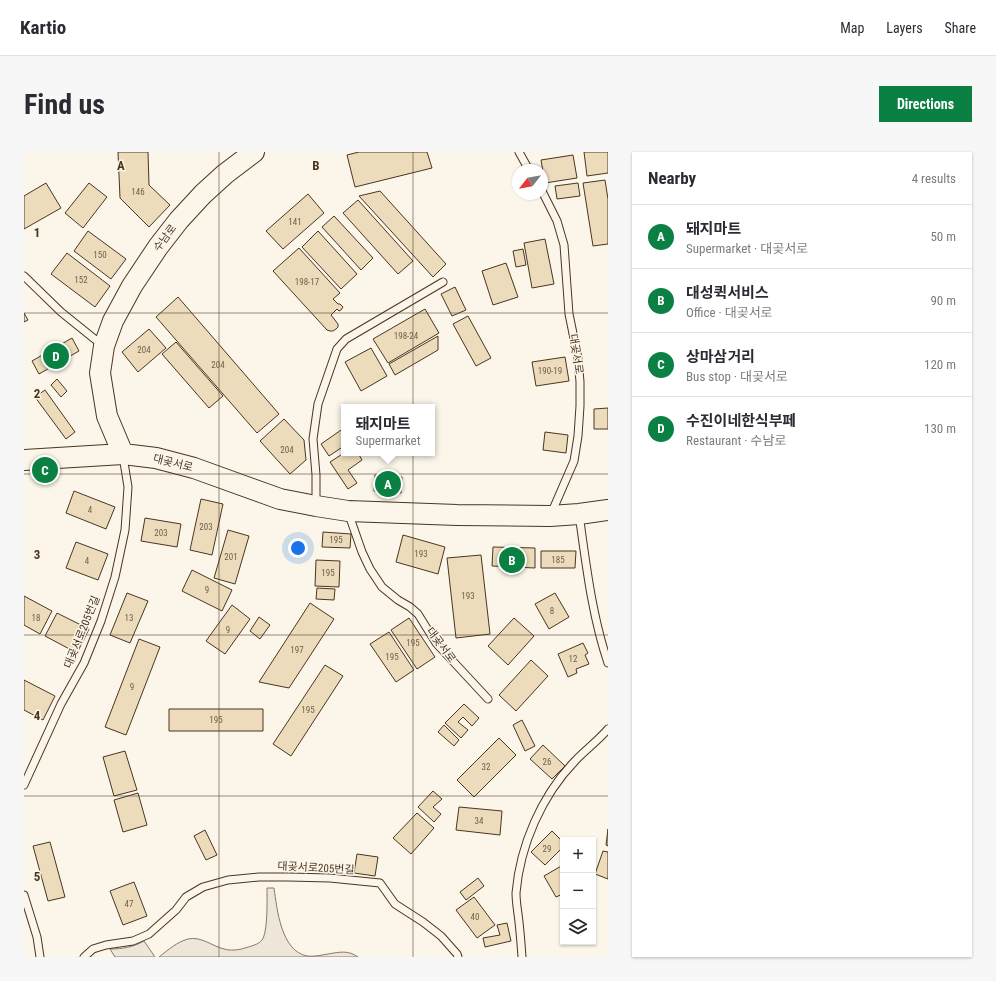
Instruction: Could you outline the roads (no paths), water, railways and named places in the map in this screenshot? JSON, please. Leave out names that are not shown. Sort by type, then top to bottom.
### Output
[{"type":"street","name":"수남로","points":[[123,454],[106,416],[100,373],[104,346],[113,321],[132,286],[158,247],[179,220],[225,174],[254,152]]},
{"type":"street","name":"대곶서로","points":[[24,460],[123,454],[156,458],[194,468],[280,499],[348,510],[457,515],[550,516],[608,510]]},
{"type":"lane","points":[[519,152],[526,164]]},
{"type":"lane","name":"대곶서로","points":[[546,200],[557,221],[564,246],[569,314],[578,358],[580,382],[580,406],[574,461],[550,516]]},
{"type":"lane","points":[[24,276],[61,312],[104,346]]},
{"type":"lane","points":[[316,506],[316,475],[312,439],[318,404],[337,349],[346,339],[443,282]]},
{"type":"lane","name":"대곶서로205번길","points":[[24,785],[61,704],[84,663],[101,621],[115,577],[125,530],[128,487],[123,454]]},
{"type":"lane","name":"대곶서로","points":[[348,510],[362,552],[370,569],[382,587],[418,614],[436,642],[488,699]]},
{"type":"lane","points":[[579,514],[592,600],[608,663]]},
{"type":"lane","points":[[522,957],[516,894],[519,870],[526,841],[538,813],[554,787],[575,761],[608,729]]},
{"type":"lane","name":"대곶서로205번길","points":[[84,957],[93,950],[106,945],[118,944],[149,934],[176,910],[186,897],[203,887],[228,880],[259,877],[330,878],[380,883],[395,904],[423,922],[441,936],[458,957]]},
{"type":"lane","points":[[24,895],[37,937],[40,957]]},
{"type":"place","name":"수진이네한식부페","points":[[56,356]]},
{"type":"place","name":"상마삼거리","points":[[45,470]]},
{"type":"place","name":"돼지마트","points":[[388,484]]},
{"type":"place","name":"대성퀵서비스","points":[[512,560]]}]
